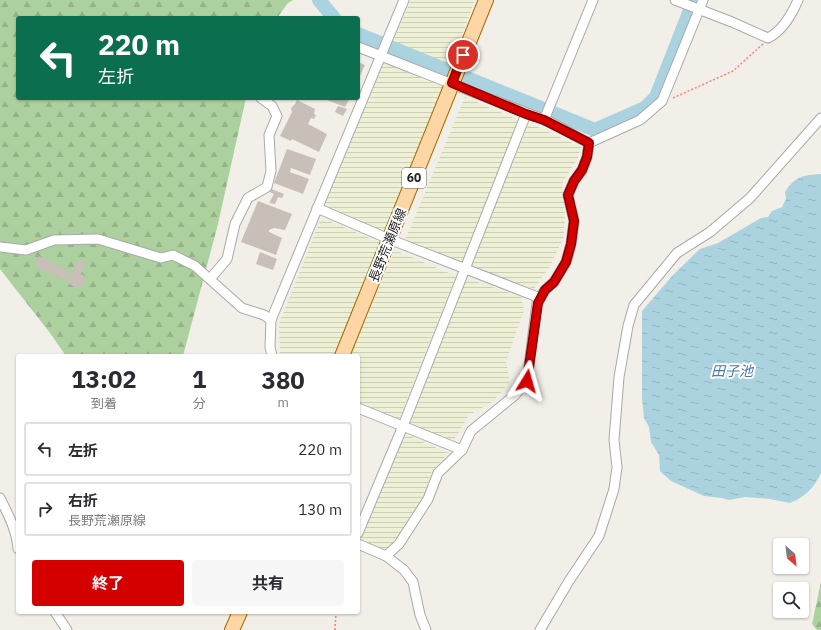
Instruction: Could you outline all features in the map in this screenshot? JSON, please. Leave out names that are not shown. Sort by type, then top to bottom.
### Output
[{"type":"main road","name":"長野荒瀬原線","points":[[343,354],[486,0]]},
{"type":"main road","points":[[232,630],[239,614]]},
{"type":"street","points":[[272,354],[270,347],[271,320],[404,0]]},
{"type":"street","points":[[545,118],[593,0]]},
{"type":"street","points":[[675,0],[768,38],[776,34],[795,8],[798,0]]},
{"type":"street","points":[[589,143],[640,120],[662,101],[697,9],[703,0]]},
{"type":"street","points":[[360,48],[381,53],[526,114],[545,118],[589,143]]},
{"type":"street","points":[[210,279],[227,259],[235,224],[248,198],[267,187],[271,171],[269,135],[277,116],[272,106],[264,100]]},
{"type":"street","points":[[360,528],[403,426],[526,114]]},
{"type":"street","points":[[540,630],[569,581],[599,536],[614,488],[617,467],[614,440],[619,377],[628,326],[634,305],[677,253],[710,232],[750,198],[821,118]]},
{"type":"street","points":[[386,556],[399,544],[428,499],[438,473],[462,450],[471,431],[515,395],[527,381],[538,303],[545,290],[554,282],[566,262],[571,244],[574,221],[568,195],[574,181],[582,170],[587,157],[589,143]]},
{"type":"street","points":[[317,208],[389,239],[540,298]]},
{"type":"street","points":[[0,247],[26,250],[54,240],[98,239],[161,258],[173,255],[195,266],[242,308],[256,311],[271,320]]},
{"type":"street","points":[[360,409],[462,450]]},
{"type":"street","points":[[0,498],[10,518],[16,538]]},
{"type":"street","points":[[360,545],[386,556],[404,570],[413,582],[420,615],[426,630]]},
{"type":"street","points":[[56,614],[67,630]]},
{"type":"path","points":[[662,101],[677,97],[733,71],[770,37]]},
{"type":"path","points":[[335,630],[336,614]]},
{"type":"green space","points":[[0,0],[293,0],[288,3],[278,16],[16,16],[16,100],[246,100],[218,224],[184,354],[65,354],[0,269]]},
{"type":"green space","points":[[411,0],[475,0],[451,65],[393,41]]},
{"type":"green space","points":[[382,62],[444,87],[386,233],[324,205]]},
{"type":"green space","points":[[465,97],[518,120],[462,262],[405,240]]},
{"type":"green space","points":[[529,123],[581,147],[578,158],[562,183],[565,212],[564,237],[550,266],[534,289],[471,266]]},
{"type":"green space","points":[[321,218],[379,242],[336,354],[280,354],[279,324]]},
{"type":"green space","points":[[395,250],[456,276],[399,419],[360,403],[360,354],[351,354]]},
{"type":"green space","points":[[466,278],[521,297],[524,310],[506,362],[510,382],[492,402],[469,415],[454,440],[409,425]]},
{"type":"green space","points":[[405,434],[448,453],[431,473],[423,500],[411,515],[400,535],[385,551],[360,540]]},
{"type":"green space","points":[[821,582],[821,630],[817,630],[812,624]]},
{"type":"water","name":"田子池","points":[[821,174],[821,473],[816,483],[809,491],[790,503],[770,499],[745,497],[729,500],[704,496],[671,481],[660,471],[659,455],[651,442],[649,427],[644,418],[642,398],[642,311],[673,275],[700,249],[718,243],[761,218],[768,217],[772,211],[782,207],[786,199],[785,192],[792,183],[800,177]]},
{"type":"building","points":[[360,63],[365,65],[360,76]]},
{"type":"building","points":[[297,100],[315,109],[314,114],[316,115],[314,119],[311,118],[308,124],[327,134],[319,152],[292,139],[291,141],[280,136],[292,112],[291,108]]},
{"type":"building","points":[[327,100],[349,100],[345,107]]},
{"type":"building","points":[[338,106],[347,109],[343,116],[335,112]]},
{"type":"building","points":[[287,149],[316,159],[310,175],[291,168],[290,172],[309,179],[303,194],[274,183]]},
{"type":"building","points":[[269,188],[284,194],[282,198],[278,197],[275,204],[269,203],[274,194],[267,191]]},
{"type":"building","points":[[258,201],[292,214],[285,230],[274,228],[269,230],[269,232],[282,238],[276,255],[241,242]]},
{"type":"building","points":[[260,252],[277,259],[273,270],[256,264]]},
{"type":"building","points":[[39,256],[69,271],[65,280],[34,266]]},
{"type":"building","points":[[79,259],[87,264],[81,274],[86,277],[79,290],[66,282]]},
{"type":"waterway","points":[[319,0],[332,16]]},
{"type":"waterway","points":[[467,78],[595,130],[645,108],[656,97],[694,0]]},
{"type":"waterway","points":[[360,35],[444,69]]},
{"type":"route","points":[[463,55],[452,83],[544,120],[589,143],[587,157],[582,170],[574,181],[568,195],[574,221],[571,244],[566,262],[554,282],[545,290],[538,303],[527,381]]}]
